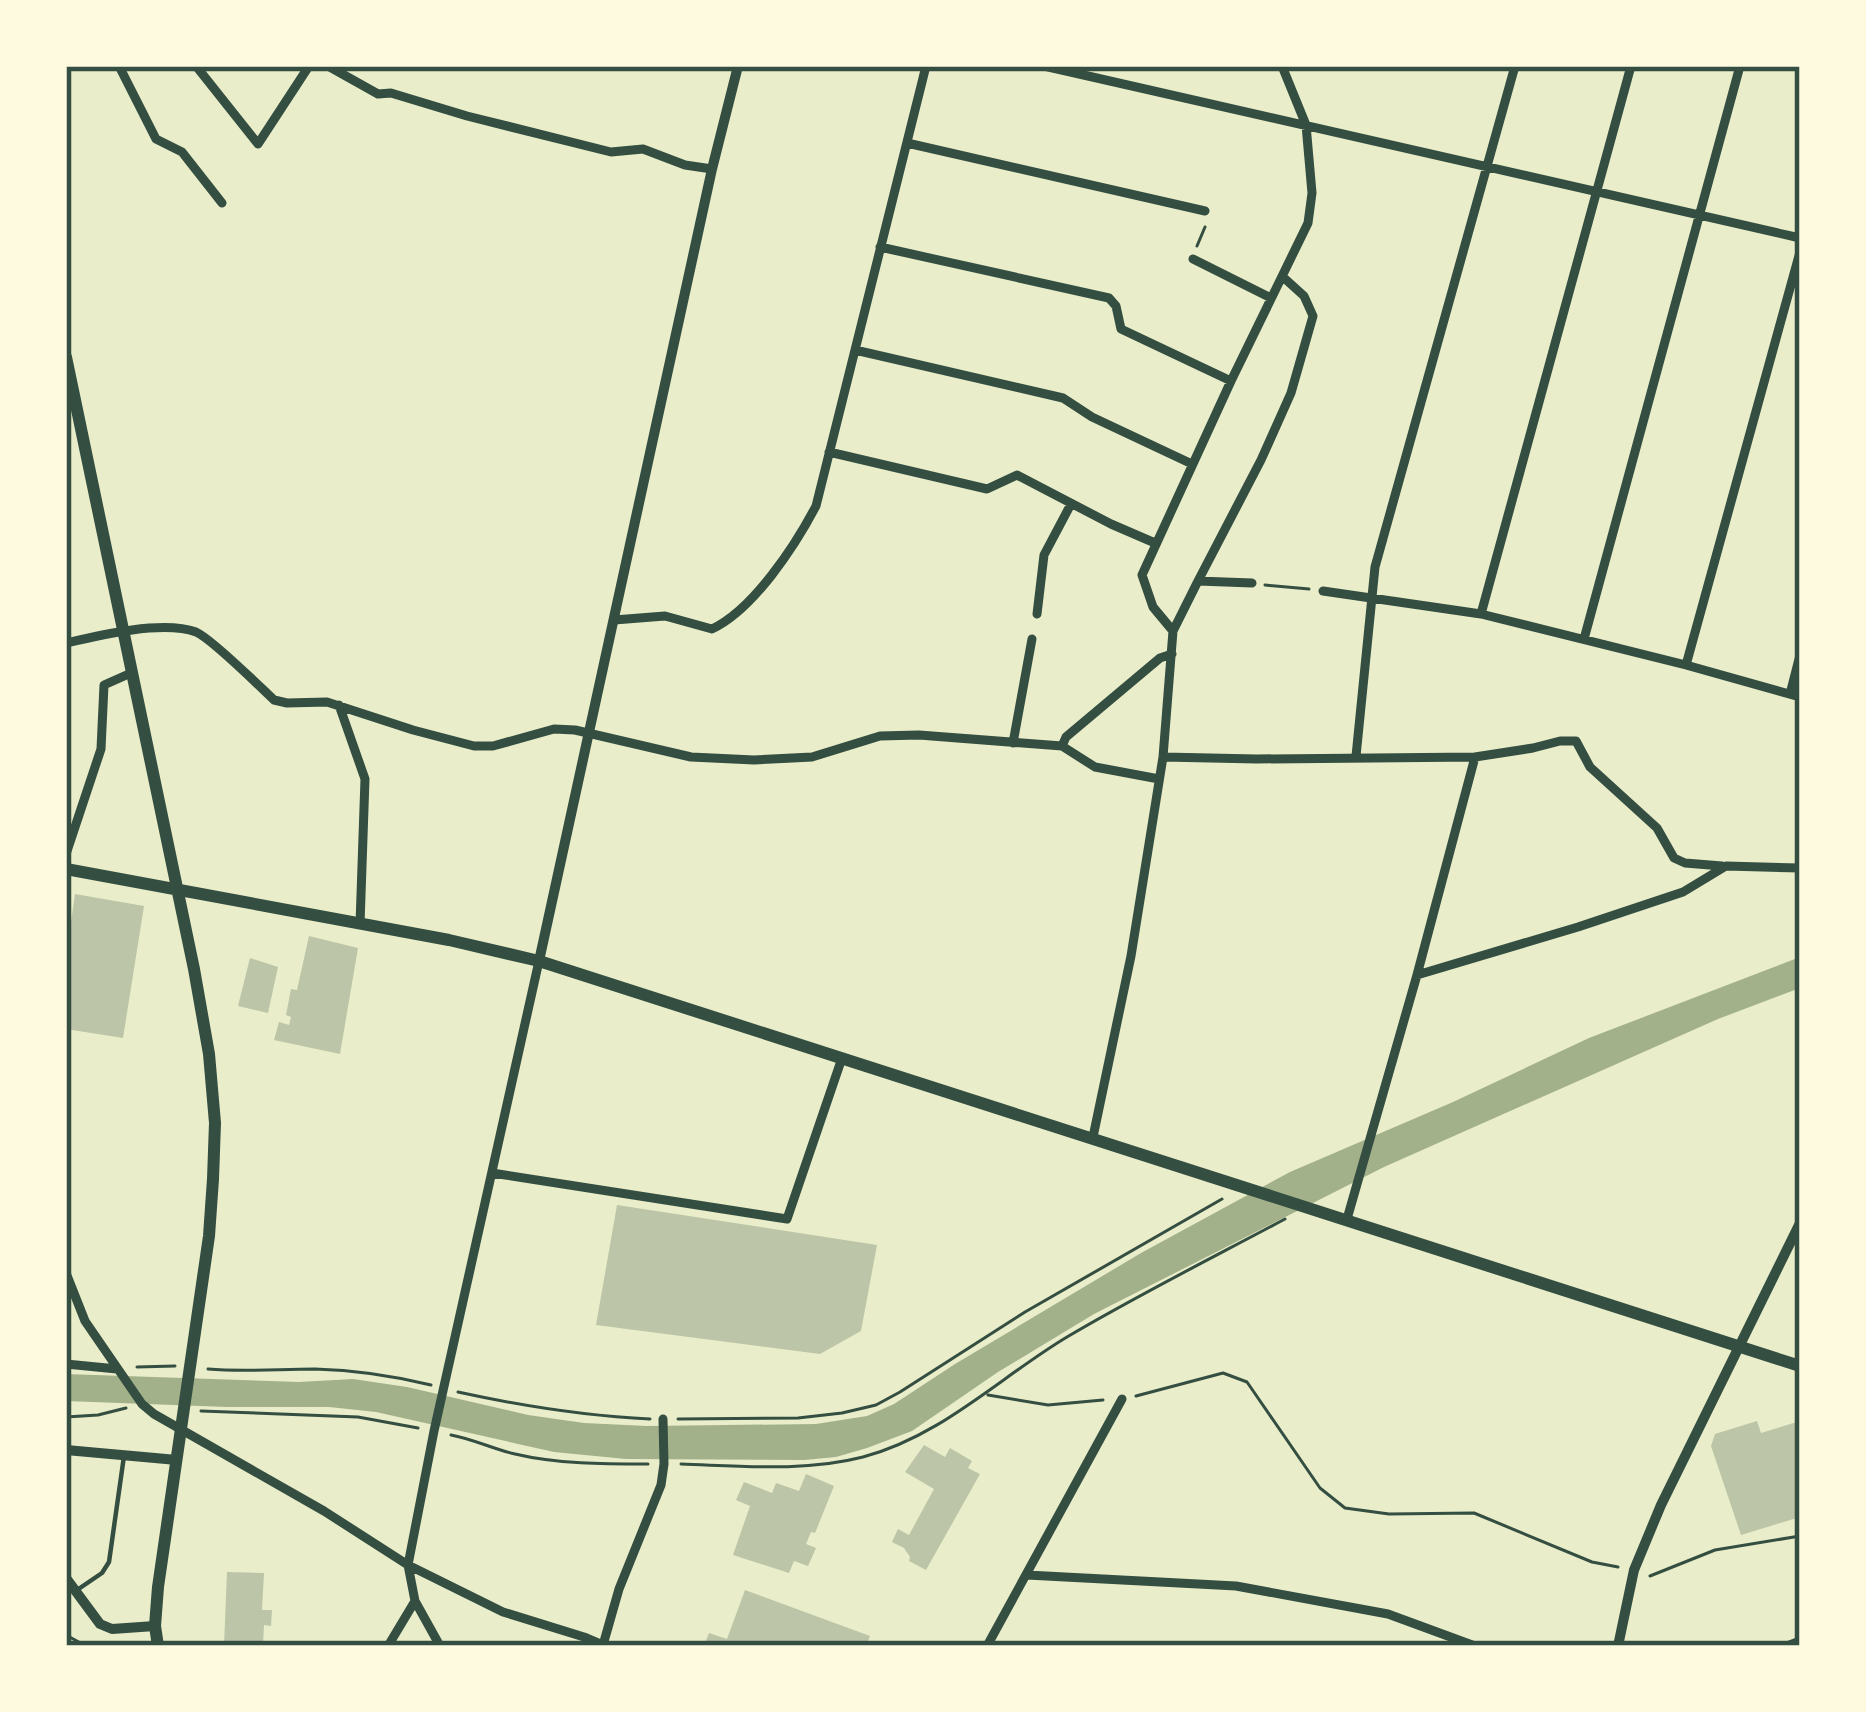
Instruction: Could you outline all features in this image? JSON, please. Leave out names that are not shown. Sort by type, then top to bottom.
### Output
[{"type":"main road","points":[[66,357],[178,889],[209,1054],[215,1124],[209,1236],[158,1587],[158,1646]]},
{"type":"main road","points":[[66,868],[539,961],[1800,1366]]},
{"type":"street","points":[[119,66],[156,140],[182,152],[222,203]]},
{"type":"street","points":[[196,66],[258,144],[309,66]]},
{"type":"street","points":[[328,66],[378,94],[391,92],[611,152],[643,149],[712,169]]},
{"type":"street","points":[[440,1646],[415,1600],[408,1564],[738,66]]},
{"type":"street","points":[[614,620],[664,616],[712,629],[724,623],[776,571],[801,536],[816,506],[926,66]]},
{"type":"street","points":[[1044,66],[1800,238]]},
{"type":"street","points":[[1173,632],[1153,608],[1142,574],[1308,223],[1312,193],[1306,125],[1282,66]]},
{"type":"street","points":[[1356,756],[1375,567],[1515,66]]},
{"type":"street","points":[[1481,614],[1631,66]]},
{"type":"street","points":[[1584,639],[1740,66]]},
{"type":"street","points":[[907,143],[1205,211]]},
{"type":"street","points":[[880,247],[1109,298],[1116,306],[1121,329],[1231,381]]},
{"type":"street","points":[[1686,665],[1800,252]]},
{"type":"street","points":[[1193,259],[1270,298]]},
{"type":"street","points":[[1093,1137],[1131,956],[1163,757],[1173,632],[1262,460],[1291,393],[1313,316],[1304,296],[1283,277]]},
{"type":"street","points":[[855,350],[1063,398],[1092,417],[1192,464]]},
{"type":"street","points":[[829,452],[987,489],[1017,475],[1155,543]]},
{"type":"street","points":[[1036,614],[1044,555],[1072,503]]},
{"type":"street","points":[[1198,581],[1252,584]]},
{"type":"street","points":[[1323,591],[1481,614],[1795,695],[1800,655]]},
{"type":"street","points":[[66,643],[122,631],[200,633],[274,700],[327,702],[474,746],[493,746],[554,729],[691,757],[731,760],[812,757],[880,736],[919,735],[1061,746],[1095,767],[1159,779]]},
{"type":"street","points":[[1013,743],[1032,639]]},
{"type":"street","points":[[1061,746],[1160,658],[1172,654]]},
{"type":"street","points":[[66,854],[101,748],[104,685],[131,673]]},
{"type":"street","points":[[339,705],[365,779],[360,924]]},
{"type":"street","points":[[1163,757],[1474,757],[1576,741],[1590,767],[1657,828],[1674,857],[1684,863],[1800,868]]},
{"type":"street","points":[[1347,1220],[1474,757]]},
{"type":"street","points":[[1417,975],[1683,892],[1726,866]]},
{"type":"street","points":[[492,1173],[787,1220],[842,1058]]},
{"type":"street","points":[[1618,1646],[1634,1570],[1661,1504],[1800,1223]]},
{"type":"street","points":[[66,1273],[85,1321],[142,1404],[154,1414],[408,1564],[503,1612],[604,1646],[619,1589],[661,1485],[663,1419]]},
{"type":"street","points":[[66,1364],[117,1369]]},
{"type":"street","points":[[988,1646],[1123,1399]]},
{"type":"street","points":[[66,1450],[124,1456],[178,1454]]},
{"type":"street","points":[[1027,1575],[1236,1586],[1388,1614],[1475,1646]]},
{"type":"street","points":[[66,1578],[100,1624],[112,1629],[155,1626]]},
{"type":"street","points":[[388,1646],[415,1600]]},
{"type":"street","points":[[1787,1646],[1800,1641]]},
{"type":"lane","points":[[76,1591],[102,1573],[109,1562],[124,1456]]},
{"type":"path","points":[[1193,259],[1203,237],[1205,211]]},
{"type":"path","points":[[1252,584],[1323,591]]},
{"type":"path","points":[[200,1368],[399,1377],[523,1406],[592,1416],[798,1418],[842,1413],[876,1405],[900,1392],[1046,1300],[1245,1187]]},
{"type":"path","points":[[199,1411],[358,1418],[480,1441],[514,1454],[602,1464],[831,1465],[901,1444],[986,1395],[1064,1338],[1307,1206]]},
{"type":"path","points":[[117,1369],[179,1366]]},
{"type":"path","points":[[986,1395],[1048,1405],[1123,1399],[1223,1373],[1247,1382],[1321,1488],[1345,1508],[1389,1514],[1474,1514],[1592,1562],[1651,1576],[1714,1550],[1800,1536]]},
{"type":"path","points":[[66,1417],[142,1404]]},
{"type":"path","points":[[66,1636],[86,1646]]},
{"type":"shaded area","points":[[1800,957],[1800,988],[1718,1019],[1384,1167],[1094,1314],[912,1431],[836,1457],[626,1459],[554,1452],[376,1412],[329,1407],[66,1401],[66,1374],[299,1382],[353,1379],[584,1423],[816,1424],[867,1416],[1141,1253],[1290,1172],[1589,1038]]},
{"type":"building","points":[[75,894],[144,906],[123,1038],[66,1029],[66,957]]},
{"type":"building","points":[[309,936],[358,948],[340,1054],[274,1040],[279,1022],[289,1025],[291,989],[297,990]]},
{"type":"building","points":[[250,958],[278,967],[268,1013],[238,1006]]},
{"type":"building","points":[[617,1205],[877,1245],[861,1331],[820,1354],[596,1325]]},
{"type":"building","points":[[1757,1421],[1761,1433],[1800,1421],[1800,1517],[1741,1535],[1711,1446],[1715,1434]]},
{"type":"building","points":[[924,1445],[945,1457],[950,1448],[972,1461],[968,1468],[980,1474],[926,1570],[909,1561],[904,1548],[892,1542],[898,1529],[909,1535],[934,1489],[905,1472]]},
{"type":"building","points":[[806,1474],[834,1486],[806,1544],[816,1548],[808,1566],[794,1561],[789,1573],[733,1555],[750,1506],[736,1500],[744,1482],[772,1493],[776,1483],[799,1491]]},
{"type":"building","points":[[227,1572],[264,1573],[262,1610],[272,1610],[271,1626],[264,1625],[263,1646],[224,1646]]},
{"type":"building","points":[[745,1590],[870,1636],[866,1646],[704,1646],[709,1633],[727,1639]]}]
